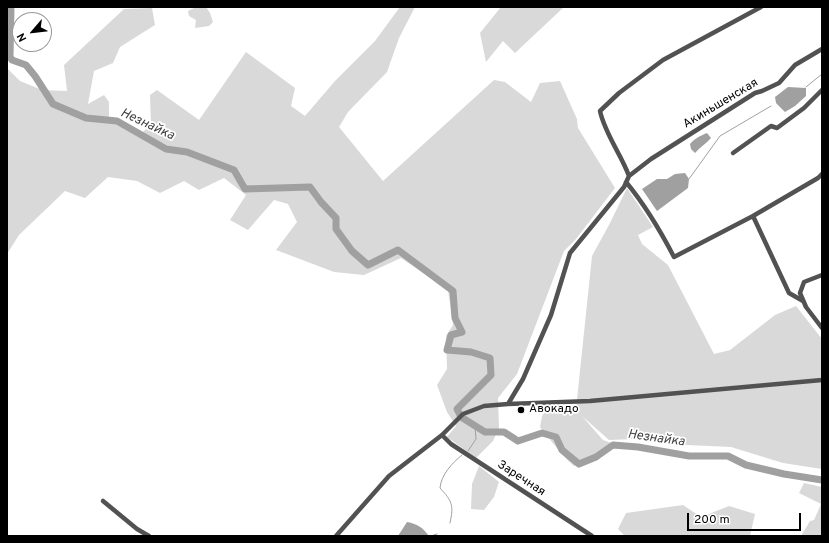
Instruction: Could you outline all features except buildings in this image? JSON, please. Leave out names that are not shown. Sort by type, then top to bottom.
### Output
[{"type":"street","points":[[508,404],[523,379],[551,315],[570,253],[624,187],[629,176],[602,120],[600,111],[619,93],[663,60],[761,7]]},
{"type":"street","name":"Акиньшенская","points":[[629,176],[651,159],[755,93],[779,83],[795,65],[822,49]]},
{"type":"street","points":[[733,153],[771,126],[777,128],[804,108],[822,90]]},
{"type":"street","points":[[626,182],[654,220],[674,257],[753,216],[822,174]]},
{"type":"street","points":[[753,216],[789,293],[803,301]]},
{"type":"street","points":[[822,275],[804,282],[800,293],[806,307],[822,328]]},
{"type":"street","points":[[336,536],[389,476],[442,435],[463,414],[484,406],[590,401],[822,380]]},
{"type":"street","name":"Заречная","points":[[442,435],[451,444],[592,536]]},
{"type":"street","points":[[103,501],[137,529],[149,536]]},
{"type":"shaded area","points":[[196,7],[206,7],[213,22],[209,26],[195,28],[196,20],[189,16],[188,11]]},
{"type":"shaded area","points":[[400,7],[415,7],[399,38],[387,72],[348,112],[339,127],[383,181],[494,80],[505,82],[531,102],[540,83],[560,81],[577,119],[578,128],[615,188],[576,239],[564,251],[517,374],[498,398],[499,428],[493,441],[476,458],[447,437],[456,426],[447,412],[437,385],[447,369],[446,336],[453,325],[448,290],[401,258],[364,275],[334,272],[276,250],[297,222],[288,204],[274,200],[248,230],[230,220],[246,195],[224,178],[199,190],[184,181],[160,193],[137,181],[108,177],[85,198],[65,191],[19,235],[7,254],[7,68],[20,81],[42,90],[67,91],[64,65],[124,9],[152,8],[155,25],[120,47],[113,63],[94,71],[88,104],[104,95],[109,102],[109,120],[138,136],[151,125],[150,95],[157,90],[199,120],[246,52],[295,88],[291,106],[305,116],[335,81],[375,41]]},
{"type":"shaded area","points":[[501,7],[564,7],[515,53],[503,41],[486,62],[480,33]]},
{"type":"shaded area","points":[[788,87],[806,88],[806,96],[795,106],[785,112],[776,103],[775,97]]},
{"type":"shaded area","points":[[707,133],[711,138],[695,153],[691,149],[690,144],[700,136]]},
{"type":"shaded area","points":[[685,173],[689,179],[688,188],[657,211],[642,189],[657,179],[667,179],[675,174]]},
{"type":"shaded area","points":[[627,188],[653,227],[638,235],[642,244],[668,265],[714,354],[730,350],[775,315],[796,306],[822,339],[822,469],[783,463],[731,447],[687,445],[635,439],[609,440],[582,416],[603,440],[611,443],[614,447],[590,461],[574,466],[560,452],[540,427],[542,416],[548,407],[573,406],[576,409],[592,256]]},
{"type":"shaded area","points":[[479,466],[499,482],[494,497],[484,510],[471,509],[472,484]]},
{"type":"shaded area","points":[[804,483],[822,487],[822,536],[801,536],[810,521],[814,520],[821,504],[799,493]]},
{"type":"shaded area","points":[[683,505],[701,517],[729,506],[755,514],[750,536],[625,536],[618,529],[626,513]]},
{"type":"shaded area","points":[[407,522],[420,527],[429,536],[398,536]]},
{"type":"waterway","name":"Незнайка","points":[[11,7],[10,57],[12,60],[26,65],[53,104],[86,118],[117,121],[166,149],[187,152],[234,170],[245,189],[310,187],[321,202],[336,218],[336,229],[352,251],[368,265],[398,250],[453,291],[455,318],[462,332],[451,335],[447,350],[471,352],[490,358],[491,375],[457,409],[460,415]]},
{"type":"waterway","points":[[806,87],[822,74]]},
{"type":"waterway","points":[[689,179],[720,136],[771,106]]},
{"type":"waterway","name":"Незнайка","points":[[461,417],[485,432],[504,432],[518,441],[542,433],[556,437],[562,450],[579,464],[596,457],[613,445],[638,447],[689,456],[728,456],[746,465],[784,474],[822,480]]},
{"type":"waterway","points":[[468,451],[476,439],[475,426]]},
{"type":"waterway","points":[[450,523],[452,507],[447,496],[440,488],[442,478],[454,462],[462,455]]},
{"type":"waterway","points":[[431,536],[437,534]]},
{"type":"place","name":"Авокадо","points":[[521,410]]}]
